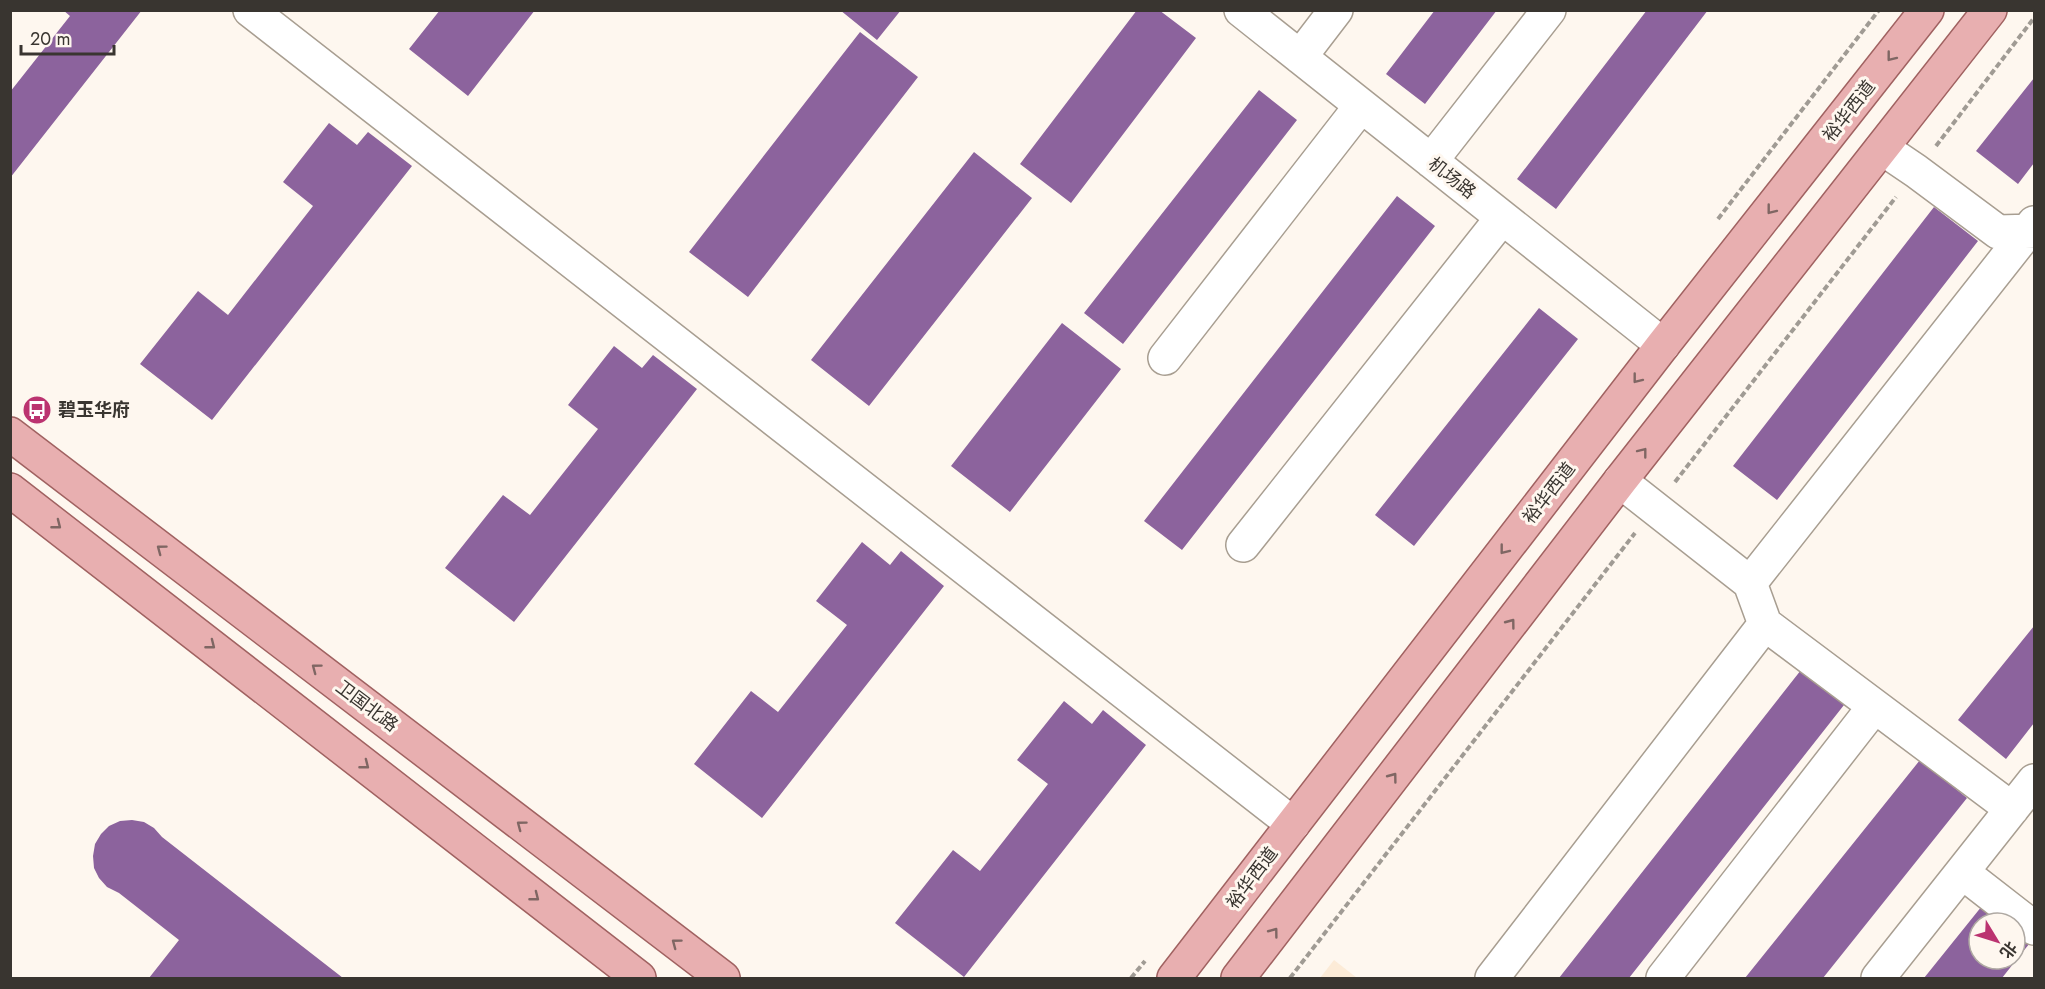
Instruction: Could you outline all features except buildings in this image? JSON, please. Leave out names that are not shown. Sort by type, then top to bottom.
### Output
[{"type":"main road","name":"裕华西道","points":[[1174,978],[1663,345],[1927,10]]},
{"type":"main road","points":[[1238,978],[1620,482],[1990,10]]},
{"type":"main road","points":[[1844,117],[1882,148]]},
{"type":"main road","name":"卫国北路","points":[[10,434],[723,978]]},
{"type":"main road","points":[[10,490],[639,978]]},
{"type":"street","points":[[250,10],[1293,824]]},
{"type":"street","name":"机场路","points":[[1240,10],[1663,345]]},
{"type":"street","points":[[1300,57],[1336,10]]},
{"type":"street","points":[[1431,161],[1548,10]]},
{"type":"street","points":[[1165,358],[1361,106]]},
{"type":"street","points":[[1882,148],[1917,171],[1998,232],[2032,228]]},
{"type":"street","points":[[1243,545],[1502,218]]},
{"type":"street","points":[[1750,583],[2032,228]]},
{"type":"street","points":[[1620,482],[1750,583],[1765,624],[2012,809]]},
{"type":"street","points":[[1492,978],[1765,624]]},
{"type":"street","points":[[1663,978],[1874,707]]},
{"type":"street","points":[[1878,978],[2034,781]]},
{"type":"street","points":[[1962,872],[2034,928]]},
{"type":"shaded area","points":[[1334,960],[1357,978],[1320,978]]},
{"type":"place","name":"碧玉华府","points":[[37,410]]}]
